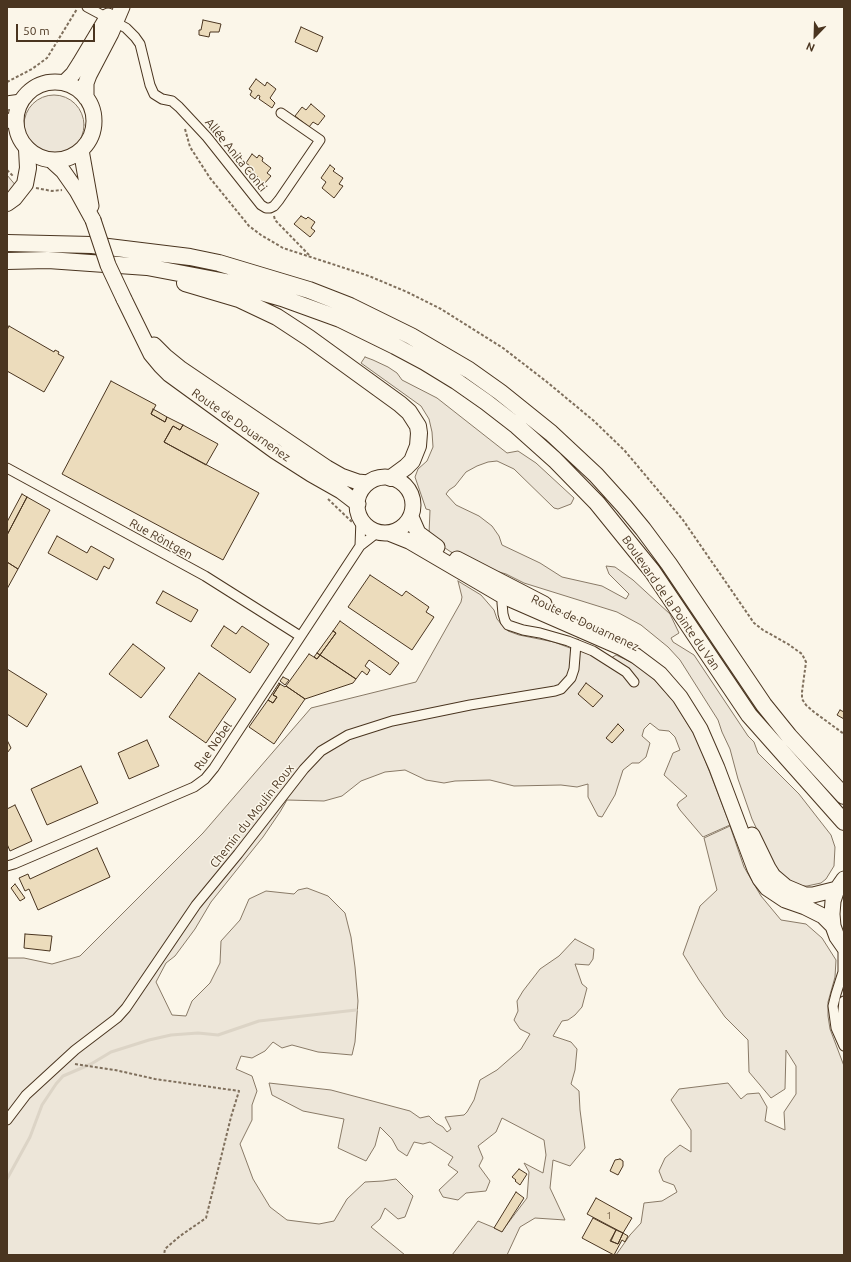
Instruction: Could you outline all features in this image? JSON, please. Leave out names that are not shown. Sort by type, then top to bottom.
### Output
[{"type":"highway","points":[[7,203],[20,192],[25,184],[28,168],[27,149]]},
{"type":"highway","name":"Boulevard de la Pointe du Van","points":[[7,243],[92,245],[190,257],[219,263],[295,285],[350,306],[411,336],[469,370],[500,392],[550,433],[596,475],[624,506],[669,564],[764,705],[789,736],[844,796]]},
{"type":"highway","points":[[48,260],[182,282],[239,299],[277,317],[295,328],[400,404],[414,419],[419,432],[416,453],[412,461],[391,478]]},
{"type":"highway","name":"Boulevard de la Pointe du Van","points":[[7,261],[48,260],[147,267],[226,282],[282,298],[340,319],[395,346],[431,366],[486,402],[517,426],[555,460],[597,503],[652,571],[749,715],[844,822]]},
{"type":"main road","points":[[64,83],[69,79],[112,15],[122,7]]},
{"type":"main road","points":[[86,98],[86,83],[112,15]]},
{"type":"main road","points":[[52,82],[64,83],[72,86],[86,98],[92,108],[94,120],[93,131],[88,142],[81,150],[72,156],[61,160],[51,160],[38,156],[27,149],[11,122],[17,112],[14,102],[40,85],[52,82]]},
{"type":"main road","name":"Route de Douarnenez","points":[[81,150],[93,220],[108,264],[151,354],[169,374],[275,451],[310,474],[341,491],[358,504]]},
{"type":"main road","name":"Route de Douarnenez","points":[[51,160],[63,171],[77,191],[93,220]]},
{"type":"main road","name":"Route de Douarnenez","points":[[140,330],[165,356],[178,366],[327,468],[341,476],[358,482],[368,483]]},
{"type":"main road","points":[[379,478],[391,478],[406,486],[413,501],[413,509],[411,517],[406,524],[398,530],[384,532],[372,529],[361,519],[358,512],[359,496],[368,483],[379,478]]},
{"type":"main road","name":"Route de Douarnenez","points":[[411,517],[418,533],[448,554],[543,604],[626,640],[648,653],[664,666],[691,696],[706,720],[752,834],[773,876],[786,887],[805,895],[822,894],[841,884]]},
{"type":"main road","name":"Route de Douarnenez","points":[[384,532],[409,541],[503,596],[622,648],[647,664],[671,686],[690,712],[700,729],[760,879],[767,888],[785,900],[823,916],[833,926]]},
{"type":"main road","points":[[841,884],[833,901],[832,914],[833,926],[843,947]]},
{"type":"street","name":"Allée Anita Conti","points":[[87,7],[112,15],[131,32],[140,44],[150,85],[154,94],[162,99],[172,101],[179,107],[207,137],[261,205],[266,208],[274,206],[320,140],[281,113]]},
{"type":"street","name":"Rue Röntgen","points":[[7,468],[205,576],[300,636]]},
{"type":"street","points":[[360,546],[361,519]]},
{"type":"street","name":"Rue Nobel","points":[[7,866],[201,783],[214,768],[360,546],[384,532]]},
{"type":"street","points":[[498,580],[503,596],[502,610],[508,625],[576,644],[593,651],[626,672],[634,682]]},
{"type":"street","name":"Chemin du Moulin Roux","points":[[7,1120],[26,1095],[74,1050],[117,1018],[126,1008],[136,996],[196,905],[304,769],[321,751],[348,735],[392,721],[562,689],[571,678],[574,669],[576,644]]},
{"type":"street","points":[[843,947],[843,972],[833,1006],[836,1028],[843,1044]]},
{"type":"street","points":[[843,1044],[844,1001]]},
{"type":"path","points":[[7,82],[32,69],[47,58],[78,7]]},
{"type":"path","points":[[7,170],[14,177],[35,188],[52,191],[64,190]]},
{"type":"path","points":[[270,208],[275,220],[310,257]]},
{"type":"path","points":[[806,705],[844,734]]},
{"type":"path","points":[[62,1062],[115,1070],[155,1079],[239,1091],[231,1116],[206,1218],[180,1236],[165,1249],[164,1255]]},
{"type":"shaded area","points":[[48,95],[60,95],[76,103],[82,113],[84,125],[82,137],[76,147],[60,155],[48,155],[32,147],[24,131],[24,119],[32,103]]},
{"type":"shaded area","points":[[7,175],[17,187],[7,194]]},
{"type":"shaded area","points":[[365,357],[388,367],[397,373],[402,380],[437,398],[507,453],[518,451],[536,463],[574,498],[571,504],[558,509],[554,508],[514,469],[497,461],[488,462],[466,472],[455,486],[446,494],[456,505],[479,516],[492,526],[499,536],[502,545],[540,563],[562,577],[602,586],[626,599],[629,594],[609,574],[606,566],[615,567],[633,580],[670,614],[679,633],[671,638],[673,642],[694,655],[748,736],[754,742],[758,753],[799,794],[831,835],[835,847],[834,866],[826,879],[821,883],[799,886],[789,881],[773,863],[752,819],[738,779],[730,749],[718,720],[680,660],[668,647],[641,625],[617,612],[524,583],[506,574],[479,566],[451,552],[436,542],[429,534],[430,510],[426,509],[415,477],[418,469],[427,461],[433,447],[429,419],[421,406],[361,363]]},
{"type":"shaded area","points":[[458,581],[481,595],[494,610],[497,619],[508,631],[519,635],[554,642],[570,648],[574,652],[583,651],[606,661],[616,655],[631,662],[650,675],[674,702],[697,739],[730,825],[703,837],[680,810],[677,805],[687,796],[664,775],[673,753],[680,750],[675,737],[669,731],[659,730],[650,723],[644,729],[642,736],[650,743],[646,757],[639,763],[632,763],[623,770],[615,795],[602,817],[598,816],[588,797],[588,784],[577,787],[561,785],[514,786],[490,780],[455,781],[444,783],[426,780],[405,770],[385,772],[361,781],[342,796],[324,801],[287,800],[263,837],[211,902],[195,929],[175,956],[166,963],[156,982],[172,1015],[186,1016],[192,1001],[210,983],[220,963],[221,941],[240,920],[249,899],[266,891],[294,894],[298,890],[307,888],[328,896],[345,913],[351,937],[358,1001],[355,1042],[352,1055],[318,1052],[292,1045],[282,1048],[273,1042],[265,1051],[252,1058],[241,1056],[236,1069],[252,1076],[257,1091],[252,1105],[252,1120],[240,1144],[253,1179],[270,1207],[287,1220],[319,1224],[334,1221],[347,1199],[365,1182],[396,1179],[413,1196],[405,1217],[398,1219],[385,1208],[380,1219],[371,1227],[405,1255],[7,1255],[7,958],[24,958],[52,964],[80,956],[203,833],[311,708],[416,682],[461,602],[462,597]]},
{"type":"shaded area","points":[[730,826],[744,867],[761,896],[781,920],[806,924],[822,938],[836,960],[835,977],[828,1002],[828,1016],[830,1029],[844,1066],[844,1255],[616,1255],[630,1235],[641,1223],[644,1203],[662,1201],[677,1192],[674,1185],[663,1181],[659,1171],[665,1158],[680,1145],[691,1152],[691,1130],[671,1100],[679,1089],[728,1083],[741,1099],[747,1094],[759,1093],[767,1107],[765,1121],[785,1130],[784,1112],[796,1094],[796,1066],[786,1050],[785,1089],[771,1098],[749,1072],[748,1040],[725,1017],[683,954],[700,906],[717,890],[704,838]]},
{"type":"shaded area","points":[[575,939],[594,949],[593,959],[589,965],[575,964],[582,984],[587,988],[582,1007],[568,1020],[562,1021],[553,1036],[571,1042],[577,1049],[575,1070],[571,1084],[579,1091],[585,1148],[570,1166],[553,1160],[550,1188],[565,1220],[535,1218],[520,1227],[507,1255],[452,1255],[478,1221],[502,1231],[527,1198],[529,1172],[524,1163],[543,1173],[546,1155],[544,1140],[502,1118],[496,1132],[478,1146],[483,1158],[479,1166],[490,1181],[486,1191],[466,1193],[458,1200],[443,1197],[439,1190],[458,1172],[448,1165],[453,1157],[430,1142],[423,1144],[414,1142],[407,1156],[398,1150],[392,1139],[380,1127],[375,1146],[366,1161],[338,1148],[344,1119],[303,1111],[272,1095],[269,1083],[331,1090],[410,1111],[420,1118],[429,1116],[447,1132],[451,1129],[445,1117],[464,1115],[474,1100],[480,1080],[497,1070],[521,1049],[530,1034],[520,1029],[514,1020],[518,1011],[517,1001],[540,969],[559,956]]},
{"type":"building","points":[[203,20],[221,24],[219,32],[210,32],[209,37],[199,35],[199,30],[201,30]]},
{"type":"building","points":[[301,27],[323,37],[317,52],[295,42]]},
{"type":"building","points":[[256,79],[265,86],[267,82],[276,89],[270,98],[275,103],[272,108],[259,99],[260,96],[258,95],[255,99],[250,95],[252,91],[249,89]]},
{"type":"building","points":[[311,104],[325,116],[318,125],[313,122],[309,127],[295,116],[302,107],[306,110]]},
{"type":"building","points":[[252,154],[257,158],[259,155],[263,158],[262,161],[271,168],[267,173],[271,176],[264,184],[256,179],[258,177],[247,170],[250,166],[246,163]]},
{"type":"building","points":[[330,165],[335,169],[333,171],[343,178],[339,184],[343,186],[334,198],[322,188],[326,182],[321,178]]},
{"type":"building","points":[[301,216],[306,219],[308,217],[315,222],[311,228],[315,231],[310,237],[294,224]]},
{"type":"building","points":[[9,326],[54,352],[55,350],[59,352],[58,354],[64,357],[44,392],[7,371],[7,330]]},
{"type":"building","points":[[111,381],[156,405],[151,414],[165,422],[167,417],[183,425],[180,430],[173,426],[164,442],[259,493],[223,560],[62,474]]},
{"type":"building","points":[[153,409],[167,417],[165,422],[151,414]]},
{"type":"building","points":[[183,425],[218,444],[206,465],[164,442],[173,426],[180,430]]},
{"type":"building","points":[[22,494],[27,497],[7,535],[7,522]]},
{"type":"building","points":[[27,497],[50,510],[18,569],[7,562],[7,535]]},
{"type":"building","points":[[57,536],[87,553],[91,546],[114,559],[109,569],[104,566],[97,580],[48,553]]},
{"type":"building","points":[[7,562],[18,569],[7,589]]},
{"type":"building","points":[[370,575],[402,596],[406,591],[429,607],[426,612],[434,617],[412,650],[348,607]]},
{"type":"building","points":[[163,591],[198,610],[191,622],[156,603]]},
{"type":"building","points":[[340,621],[399,663],[390,675],[369,660],[365,666],[370,670],[367,675],[362,671],[356,679],[320,655],[336,633],[333,631]]},
{"type":"building","points":[[224,626],[236,634],[242,626],[269,644],[250,673],[211,646]]},
{"type":"building","points":[[333,631],[336,633],[320,655],[317,653]]},
{"type":"building","points":[[133,644],[165,668],[141,698],[109,674]]},
{"type":"building","points":[[317,653],[320,655],[317,659],[314,657]]},
{"type":"building","points":[[309,654],[317,659],[320,655],[356,679],[353,683],[305,699],[286,686]]},
{"type":"building","points":[[7,669],[47,694],[27,727],[7,714]]},
{"type":"building","points":[[199,673],[236,699],[206,743],[169,717]]},
{"type":"building","points":[[283,677],[289,680],[285,685],[280,681]]},
{"type":"building","points":[[279,683],[280,684],[273,695],[277,697],[273,703],[268,700]]},
{"type":"building","points":[[586,683],[603,696],[593,707],[578,694]]},
{"type":"building","points":[[280,684],[285,687],[286,686],[305,699],[274,744],[249,727],[268,700],[273,703],[277,697],[273,695]]},
{"type":"building","points":[[840,710],[844,712],[844,719],[837,715]]},
{"type":"building","points":[[618,724],[624,730],[612,743],[606,738]]},
{"type":"building","points":[[7,740],[11,748],[7,753]]},
{"type":"building","points":[[147,740],[159,766],[129,779],[118,753]]},
{"type":"building","points":[[81,766],[98,803],[47,825],[31,789]]},
{"type":"building","points":[[15,805],[32,841],[10,851],[7,844],[7,809]]},
{"type":"building","points":[[97,848],[110,877],[38,910],[29,889],[25,891],[19,878],[28,874],[30,879]]},
{"type":"building","points":[[15,884],[25,898],[20,901],[11,888]]},
{"type":"building","points":[[25,934],[52,936],[50,951],[24,948]]},
{"type":"building","points":[[620,1159],[623,1161],[623,1166],[618,1175],[610,1171],[615,1160]]},
{"type":"building","points":[[519,1169],[527,1174],[520,1185],[512,1177]]},
{"type":"building","points":[[516,1192],[524,1198],[502,1232],[494,1228]]},
{"type":"building","points":[[596,1198],[632,1218],[623,1233],[587,1214]]},
{"type":"building","points":[[593,1218],[616,1230],[611,1241],[618,1244],[623,1233],[628,1236],[625,1242],[622,1240],[614,1255],[582,1238]]},
{"type":"building","points":[[616,1230],[623,1233],[618,1244],[610,1241]]},
{"type":"waterway","points":[[7,1179],[30,1137],[42,1105],[56,1084],[63,1076],[91,1064],[111,1052],[171,1035],[198,1033],[218,1035],[259,1021],[356,1010]]}]
